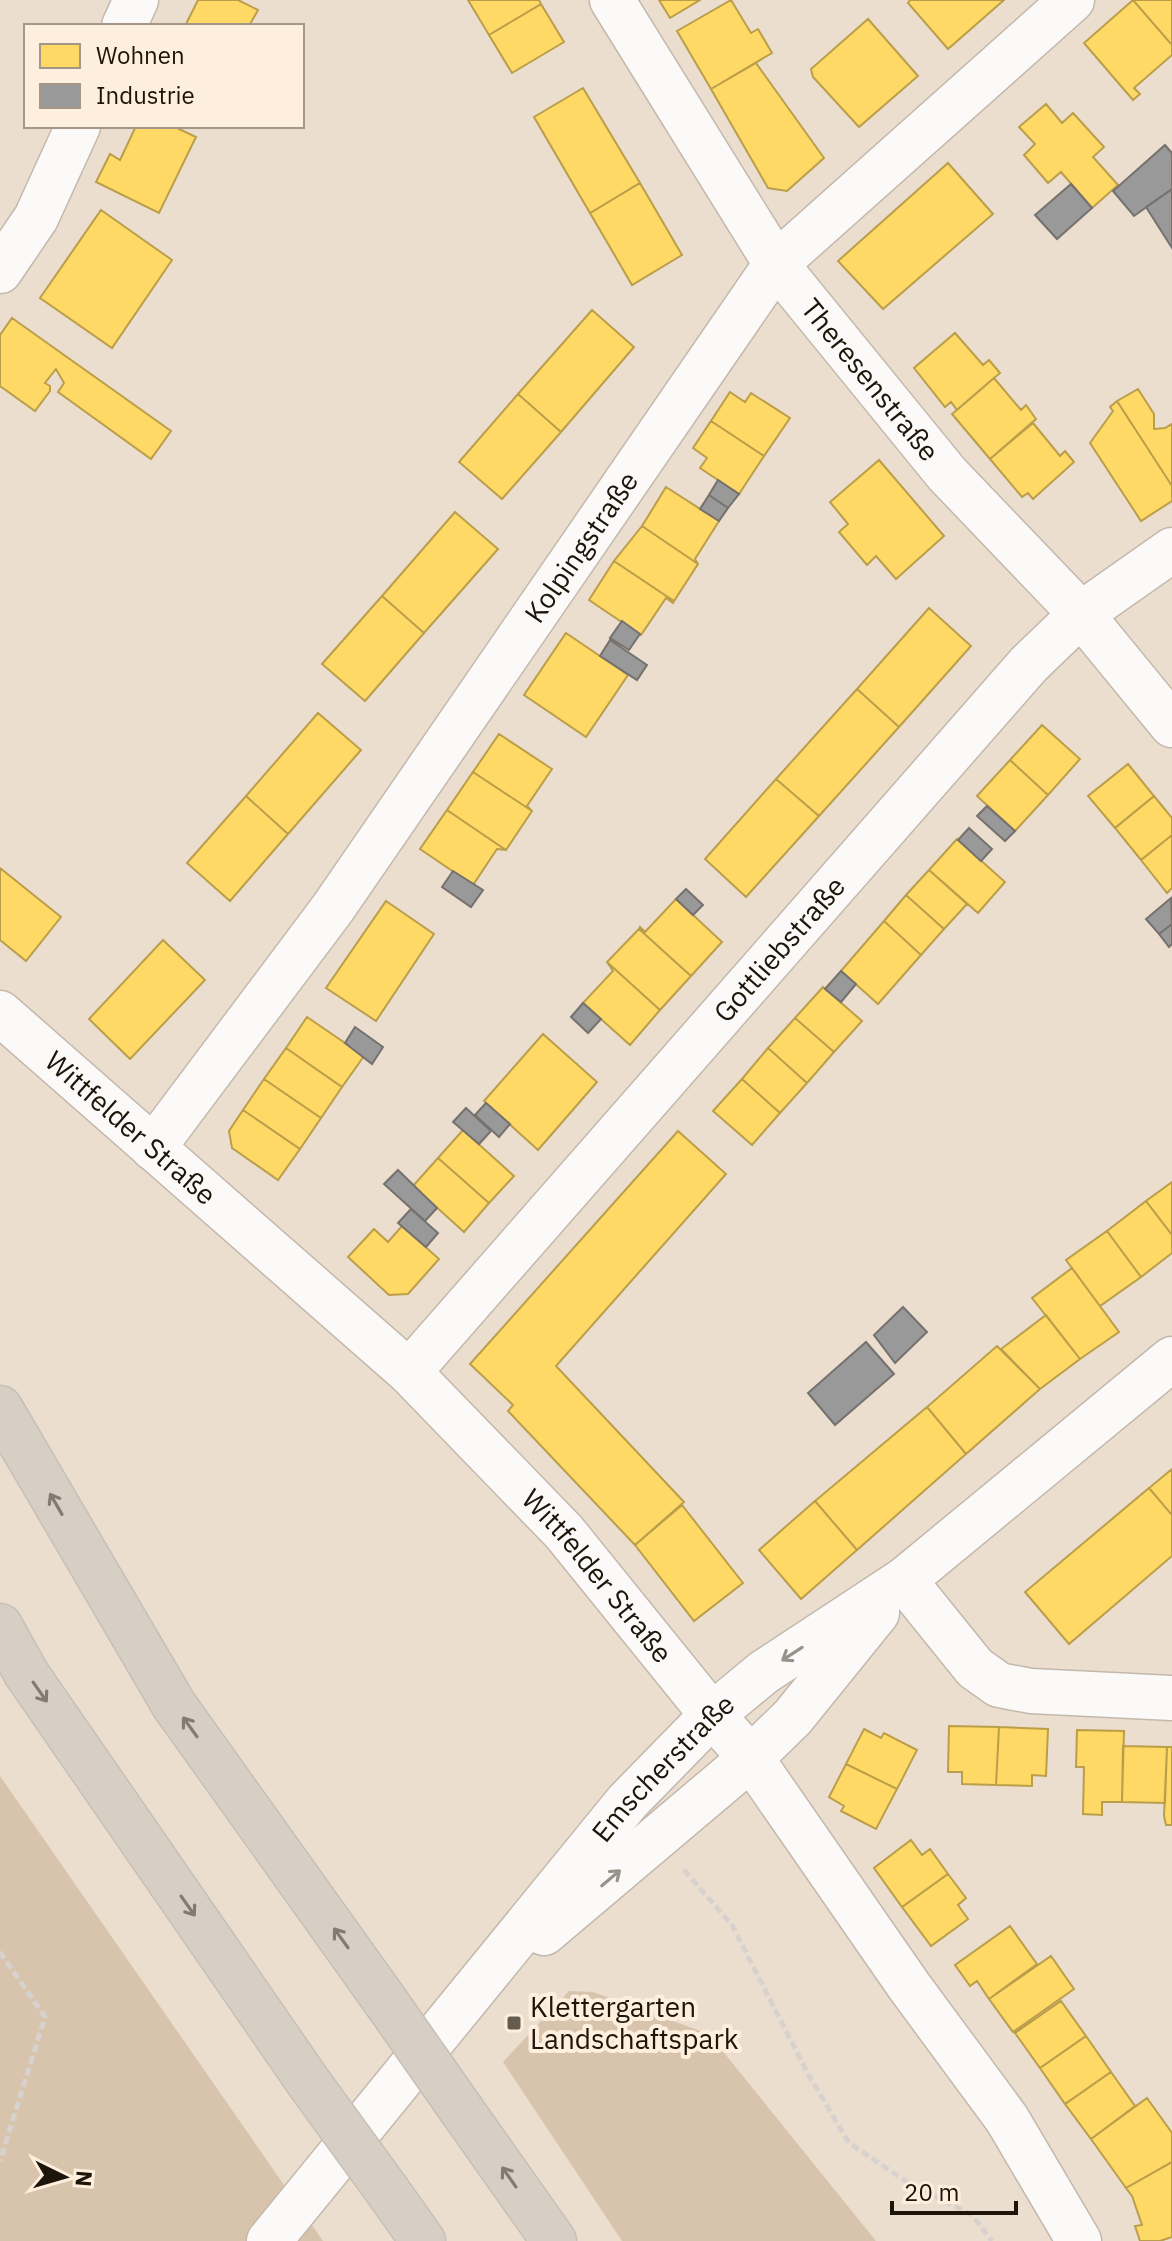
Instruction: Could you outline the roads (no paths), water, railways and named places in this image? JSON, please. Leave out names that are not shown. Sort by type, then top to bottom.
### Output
[{"type":"highway","points":[[0,1408],[174,1705],[554,2241]]},
{"type":"highway","points":[[0,1626],[26,1673],[309,2083],[423,2241]]},
{"type":"street","points":[[125,24],[136,0]]},
{"type":"street","name":"Theresenstraße","points":[[612,0],[776,264],[947,474],[1081,614],[1172,725]]},
{"type":"street","name":"Kolpingstraße","points":[[153,1148],[333,908],[776,264],[1072,0]]},
{"type":"street","points":[[0,271],[36,218],[77,128]]},
{"type":"street","name":"Gottliebstraße","points":[[409,1372],[1029,664],[1081,614],[1172,550]]},
{"type":"street","name":"Wittfelder Straße","points":[[0,1013],[409,1372],[564,1532],[712,1715],[751,1758],[909,1986],[1007,2119],[1079,2241]]},
{"type":"street","name":"Emscherstraße","points":[[269,2241],[627,1802],[712,1715],[764,1672],[904,1580],[1172,1359]]},
{"type":"street","points":[[904,1580],[975,1668],[999,1685],[1031,1691],[1172,1698]]},
{"type":"street","name":"Emscherstraße","points":[[465,2000],[751,1758],[793,1717],[904,1580]]},
{"type":"place","name":"Klettergarten Landschaftspark","points":[[514,2023]]}]
